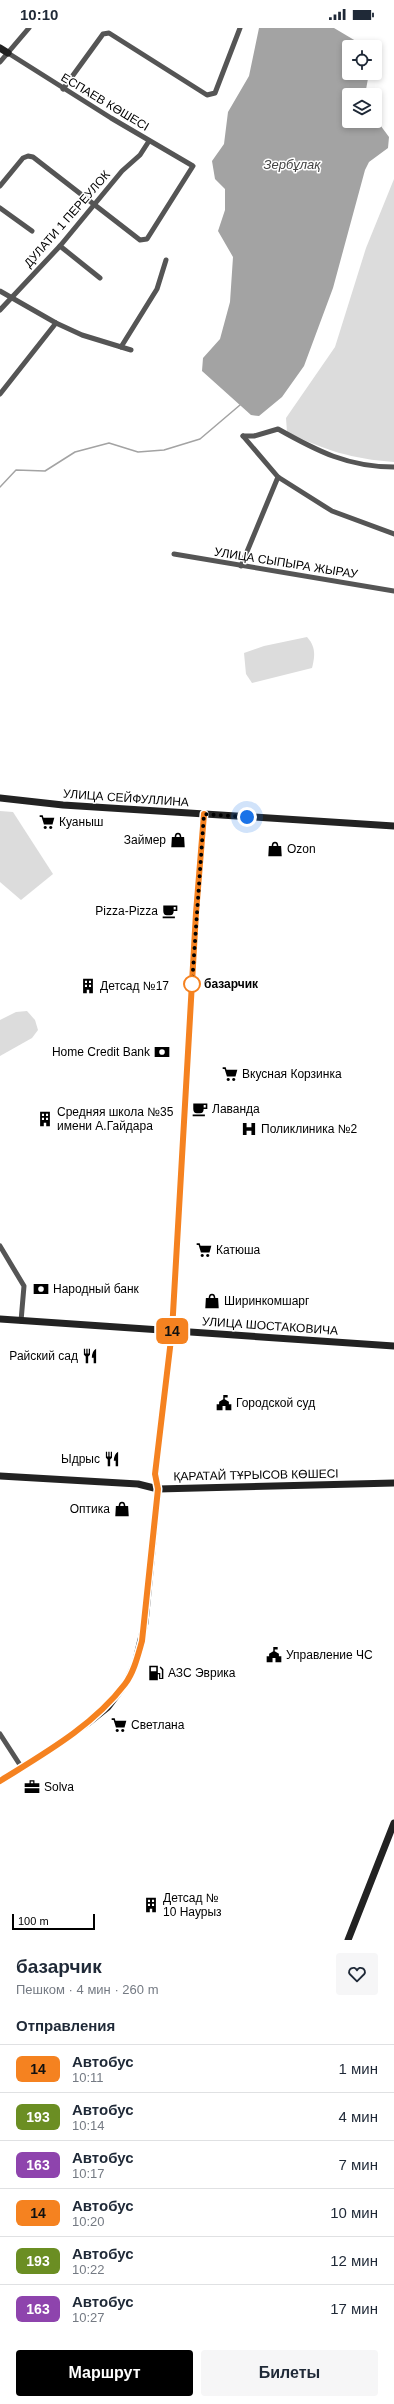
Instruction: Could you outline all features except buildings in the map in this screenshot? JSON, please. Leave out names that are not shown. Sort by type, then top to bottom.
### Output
[{"type":"street","points":[[0,62],[29,28]]},
{"type":"street","points":[[63,89],[104,34],[109,33],[207,94],[215,93],[240,28]]},
{"type":"street","points":[[0,48],[8,53]]},
{"type":"street","name":"ЕСПАЕВ КӨШЕСІ","points":[[8,53],[63,89],[193,166],[147,239],[144,241],[140,240],[94,204]]},
{"type":"street","name":"ДУЛАТИ 1 ПЕРЕУЛОК","points":[[0,310],[60,246],[122,171],[140,155],[149,141]]},
{"type":"street","points":[[0,186],[23,158],[28,156],[33,157],[94,204]]},
{"type":"street","points":[[0,208],[32,231]]},
{"type":"street","points":[[60,246],[100,278]]},
{"type":"street","points":[[121,346],[157,289],[166,260]]},
{"type":"street","points":[[0,291],[56,323],[82,335],[131,350]]},
{"type":"street","points":[[0,394],[56,323]]},
{"type":"street","points":[[394,467],[354,462],[323,454],[278,429],[254,436],[243,436],[278,477],[332,511],[394,534]]},
{"type":"street","points":[[241,566],[278,477]]},
{"type":"street","name":"УЛИЦА СЫПЫРА ЖЫРАУ","points":[[174,554],[394,591]]},
{"type":"street","name":"УЛИЦА СЕЙФУЛЛИНА","points":[[0,798],[204,814],[394,826]]},
{"type":"street","points":[[0,1781],[22,1768],[88,1723],[108,1707],[126,1683],[135,1664],[145,1623],[158,1489],[155,1474],[172,1331],[196,913],[204,814]]},
{"type":"street","points":[[0,1246],[24,1286],[21,1321]]},
{"type":"street","name":"УЛИЦА ШОСТАКОВИЧА","points":[[0,1319],[394,1346]]},
{"type":"street","name":"ҚАРАТАЙ ТҰРЫСОВ КӨШЕСІ","points":[[0,1476],[138,1484],[158,1489],[394,1483]]},
{"type":"street","points":[[0,1734],[22,1768]]},
{"type":"street","points":[[348,1940],[394,1823]]},
{"type":"shaded area","points":[[394,179],[394,462],[351,456],[313,444],[287,432],[286,418],[335,347],[366,248]]},
{"type":"shaded area","points":[[307,637],[312,644],[314,652],[312,668],[252,683],[246,674],[244,653],[264,646]]},
{"type":"shaded area","points":[[0,811],[13,812],[53,874],[21,900],[0,882]]},
{"type":"shaded area","points":[[27,1011],[35,1020],[38,1030],[32,1038],[0,1056],[0,1020],[16,1012]]},
{"type":"water","name":"Зербұлақ","points":[[259,28],[334,28],[354,40],[342,40],[342,80],[368,80],[366,88],[342,88],[342,128],[382,128],[389,137],[388,148],[369,162],[365,170],[333,288],[304,366],[282,397],[259,416],[251,415],[202,371],[203,358],[220,339],[230,302],[233,257],[218,231],[225,210],[225,189],[215,179],[212,161],[224,144],[228,112],[249,76]]},
{"type":"waterway","points":[[0,487],[16,470],[45,471],[75,452],[109,443],[138,452],[164,450],[200,439],[240,405]]},
{"type":"bus line","name":"14","points":[[0,1781],[42,1755],[108,1707],[126,1683],[135,1664],[142,1641],[158,1489],[155,1474],[172,1331],[173,1289],[196,913],[204,814]]},
{"type":"place","name":"Куаныш","points":[[47,822]]},
{"type":"place","name":"Займер","points":[[178,840]]},
{"type":"place","name":"Ozon","points":[[275,849]]},
{"type":"place","name":"Pizza-Pizza","points":[[170,911]]},
{"type":"place","name":"базарчик","points":[[192,984]]},
{"type":"place","name":"Детсад №17","points":[[88,986]]},
{"type":"place","name":"Home Credit Bank","points":[[162,1052]]},
{"type":"place","name":"Вкусная Корзинка","points":[[230,1074]]},
{"type":"place","name":"Лаванда","points":[[200,1109]]},
{"type":"place","name":"Средняя школа №35 имени А.Гайдара","points":[[45,1119]]},
{"type":"place","name":"Поликлиника №2","points":[[249,1129]]},
{"type":"place","name":"Катюша","points":[[204,1250]]},
{"type":"place","name":"Народный банк","points":[[41,1289]]},
{"type":"place","name":"Ширинкомшарг","points":[[212,1301]]},
{"type":"place","name":"Райский сад","points":[[90,1356]]},
{"type":"place","name":"Городской суд","points":[[224,1403]]},
{"type":"place","name":"Ыдрыс","points":[[112,1459]]},
{"type":"place","name":"Оптика","points":[[122,1509]]},
{"type":"place","name":"Управление ЧС","points":[[274,1655]]},
{"type":"place","name":"АЗС Эврика","points":[[156,1673]]},
{"type":"place","name":"Светлана","points":[[119,1725]]},
{"type":"place","name":"Solva","points":[[32,1787]]},
{"type":"place","name":"Детсад № 10 Наурыз","points":[[151,1905]]},
{"type":"route","points":[[192,984],[202,825],[204,814],[247,817]]}]
